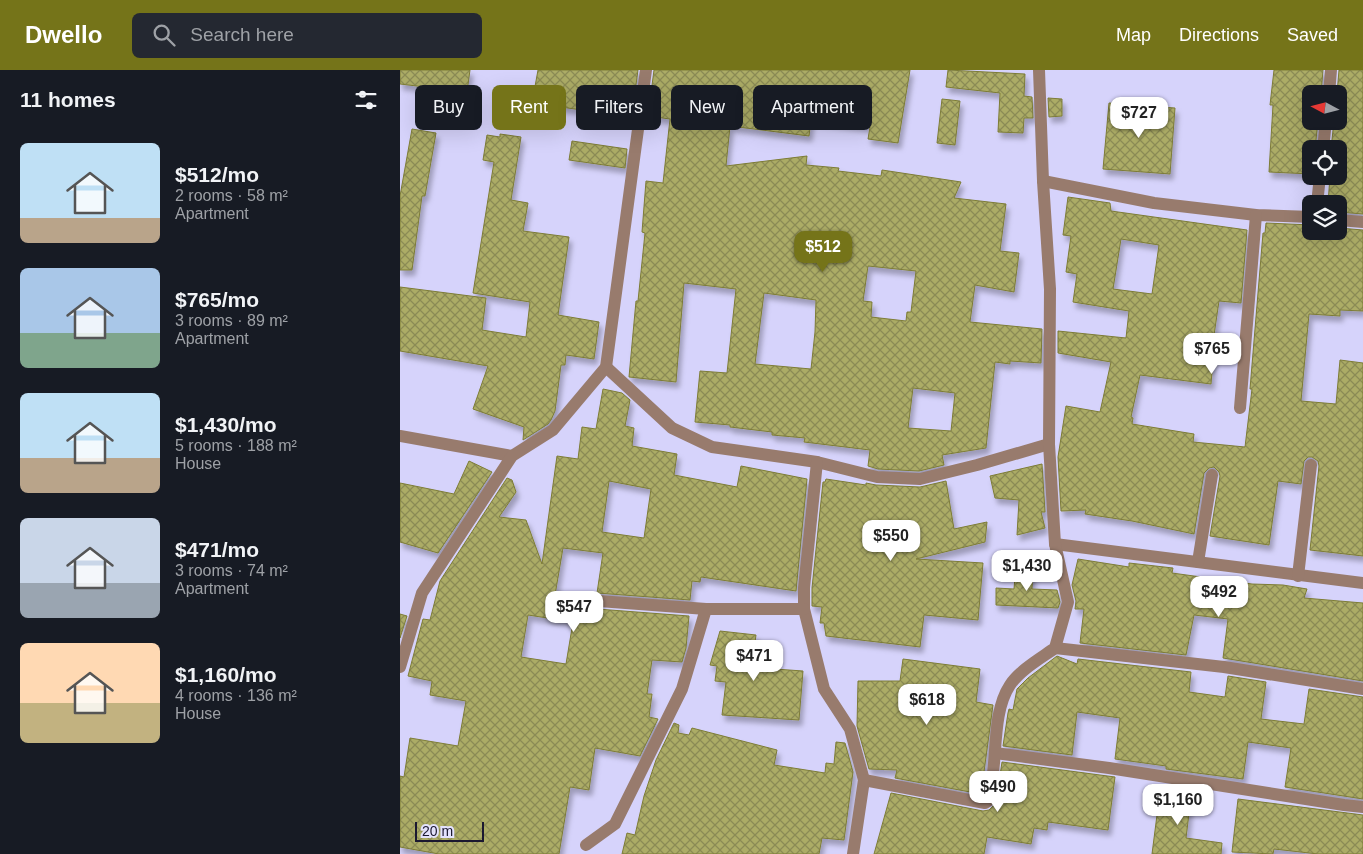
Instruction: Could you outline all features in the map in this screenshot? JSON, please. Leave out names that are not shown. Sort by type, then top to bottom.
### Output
[{"type":"street","points":[[400,667],[422,593],[512,456],[553,430],[606,367],[646,70]]},
{"type":"street","points":[[1039,70],[1043,180],[1050,289],[1049,444],[1055,544],[1068,602],[1055,648]]},
{"type":"street","points":[[1330,85],[1331,70]]},
{"type":"street","points":[[1043,180],[1154,203],[1256,215],[1302,217]]},
{"type":"street","points":[[1240,408],[1256,215]]},
{"type":"street","points":[[1347,221],[1363,222]]},
{"type":"street","points":[[606,367],[672,428],[712,447],[817,462],[877,477],[920,479],[1049,444]]},
{"type":"street","points":[[400,436],[512,456]]},
{"type":"street","points":[[817,462],[804,588],[804,609],[824,689],[850,729],[864,780],[853,854]]},
{"type":"street","points":[[1298,576],[1311,466]]},
{"type":"street","points":[[1198,562],[1212,475]]},
{"type":"street","points":[[1055,544],[1363,583]]},
{"type":"street","points":[[572,599],[706,610],[804,609]]},
{"type":"street","points":[[586,844],[615,824],[682,690],[706,610]]},
{"type":"street","points":[[864,780],[985,803],[989,798],[999,713],[1010,684],[1031,664],[1055,648],[1224,667],[1363,689]]},
{"type":"street","points":[[995,754],[1109,768],[1363,807]]},
{"type":"building","points":[[400,70],[470,70],[468,85],[415,86],[400,84]]},
{"type":"building","points":[[538,70],[638,70],[636,85],[576,85],[576,109],[566,108],[566,85],[535,85]]},
{"type":"building","points":[[654,70],[910,70],[898,143],[868,139],[870,130],[872,130],[872,85],[753,85],[753,129],[743,128],[743,85],[671,85],[671,130],[730,130],[726,166],[807,156],[806,165],[839,168],[838,171],[881,176],[882,170],[961,182],[954,198],[1006,204],[1000,251],[1019,253],[1014,292],[975,285],[970,322],[1042,329],[1041,363],[1010,361],[1010,364],[995,362],[986,448],[942,455],[944,465],[919,471],[878,469],[868,466],[870,450],[804,442],[805,438],[772,435],[772,432],[730,427],[730,425],[695,422],[700,371],[727,373],[736,289],[684,283],[676,382],[629,377],[645,233],[642,232],[646,181],[663,183],[670,119],[661,118],[661,85],[652,85]],"holes":[[[868,266],[916,271],[911,312],[907,312],[906,321],[871,317],[872,302],[863,301]],[[764,293],[816,300],[811,369],[755,364]],[[913,388],[955,393],[951,431],[908,428]]]},
{"type":"building","points":[[948,70],[1025,74],[1024,96],[1032,97],[1033,118],[1024,118],[1023,133],[998,132],[1000,93],[946,87]]},
{"type":"building","points":[[1274,70],[1323,70],[1322,85],[1302,85],[1302,130],[1317,130],[1316,140],[1302,140],[1302,174],[1269,172],[1273,105],[1270,105]]},
{"type":"building","points":[[1339,70],[1363,70],[1363,214],[1347,213],[1347,195],[1329,195],[1329,185],[1347,185],[1347,140],[1332,140],[1333,130],[1348,130],[1348,85],[1338,85]]},
{"type":"building","points":[[1048,98],[1062,99],[1062,116],[1049,117]]},
{"type":"building","points":[[942,99],[960,101],[955,145],[937,143]]},
{"type":"building","points":[[1109,103],[1175,108],[1170,174],[1103,169]]},
{"type":"building","points":[[412,129],[436,133],[425,196],[422,196],[412,270],[400,270],[400,196]]},
{"type":"building","points":[[762,130],[810,130],[809,136]]},
{"type":"building","points":[[500,134],[521,137],[511,200],[528,203],[523,231],[569,237],[558,315],[599,322],[594,359],[566,355],[565,365],[561,365],[555,411],[551,420],[548,424],[523,440],[524,427],[473,409],[488,366],[400,351],[400,287],[486,298],[482,330],[526,337],[530,302],[473,293],[494,162],[483,160],[487,135],[500,137]]},
{"type":"building","points":[[572,141],[627,149],[625,168],[569,160]]},
{"type":"building","points":[[1068,197],[1110,203],[1111,211],[1247,230],[1241,303],[1219,301],[1212,349],[1214,349],[1211,384],[1140,375],[1131,417],[1133,418],[1132,424],[1194,434],[1193,442],[1245,447],[1252,389],[1250,389],[1263,233],[1265,233],[1266,223],[1302,225],[1302,240],[1347,240],[1347,229],[1363,230],[1363,311],[1340,310],[1340,316],[1309,314],[1301,401],[1336,404],[1340,360],[1363,363],[1363,556],[1310,550],[1319,466],[1318,461],[1312,457],[1308,457],[1304,461],[1301,484],[1278,481],[1269,545],[1210,536],[1220,476],[1214,467],[1209,468],[1204,473],[1194,534],[1132,521],[1085,514],[1086,510],[1061,511],[1058,457],[1066,406],[1100,412],[1111,362],[1058,353],[1058,331],[1126,338],[1129,311],[1073,302],[1077,274],[1066,272],[1071,236],[1063,235]],"holes":[[[1121,239],[1159,245],[1152,294],[1113,289]]]},
{"type":"building","points":[[603,389],[622,393],[630,400],[625,426],[634,428],[632,446],[677,454],[674,475],[737,487],[741,466],[807,479],[796,591],[701,577],[700,582],[692,581],[690,600],[597,593],[603,553],[563,548],[554,601],[565,602],[571,607],[689,616],[686,648],[682,662],[652,660],[647,694],[652,694],[649,717],[658,719],[640,756],[595,748],[589,790],[570,787],[559,854],[439,854],[400,847],[400,776],[404,777],[410,738],[458,746],[466,701],[430,695],[432,681],[408,676],[423,619],[430,620],[440,581],[507,478],[512,480],[516,492],[499,517],[526,520],[542,564],[557,456],[578,459],[582,427],[596,429]],"holes":[[[609,481],[651,489],[644,538],[602,532]],[[528,615],[573,622],[566,664],[521,657]]]},
{"type":"building","points":[[469,461],[492,472],[438,553],[400,542],[400,483],[454,494]]},
{"type":"building","points":[[1042,464],[1045,512],[1041,512],[1045,528],[1017,535],[1019,500],[995,498],[990,476]]},
{"type":"building","points":[[826,479],[866,485],[866,483],[920,487],[946,481],[954,529],[987,522],[985,542],[916,559],[983,563],[978,620],[924,615],[920,647],[826,636],[824,623],[820,623],[822,607],[812,606],[812,588],[823,482]]},
{"type":"building","points":[[1078,559],[1129,567],[1129,563],[1173,568],[1172,573],[1252,584],[1283,585],[1307,589],[1304,598],[1363,603],[1363,681],[1223,658],[1228,619],[1194,615],[1186,655],[1080,643],[1084,609],[1075,609],[1076,601],[1072,585]]},
{"type":"building","points":[[1016,564],[1033,565],[1032,589],[1057,590],[1060,602],[1058,608],[996,605],[996,588],[1014,589]]},
{"type":"building","points":[[400,614],[407,616],[400,638]]},
{"type":"building","points":[[720,631],[756,635],[752,664],[761,665],[761,668],[803,671],[799,720],[722,715],[726,682],[715,681],[717,666],[710,665]]},
{"type":"building","points":[[1057,656],[1077,664],[1078,659],[1191,672],[1189,692],[1225,697],[1228,676],[1266,682],[1261,719],[1304,724],[1309,689],[1363,697],[1363,799],[1285,787],[1291,748],[1248,742],[1243,779],[1166,769],[1166,766],[1115,759],[1120,718],[1077,712],[1072,755],[1003,746],[1008,713],[1009,709],[1013,710],[1017,689]]},
{"type":"building","points":[[903,659],[980,669],[976,702],[993,705],[981,794],[895,778],[897,770],[869,769],[857,726],[858,681],[900,681]]},
{"type":"building","points":[[674,723],[679,725],[678,733],[689,735],[692,728],[777,750],[774,765],[825,773],[826,763],[834,764],[836,742],[845,743],[853,772],[844,840],[822,838],[819,854],[622,854],[627,833],[635,835],[644,796],[656,760]]},
{"type":"building","points":[[1002,762],[1115,777],[1108,830],[1048,822],[1047,830],[1034,828],[1031,844],[987,837],[984,854],[874,854],[891,793],[983,811],[989,810],[996,803]]},
{"type":"building","points":[[1164,785],[1192,789],[1186,838],[1222,843],[1221,854],[1152,854],[1157,815],[1160,815]]},
{"type":"building","points":[[1238,799],[1363,815],[1363,854],[1318,854],[1274,849],[1273,854],[1232,852]]}]
